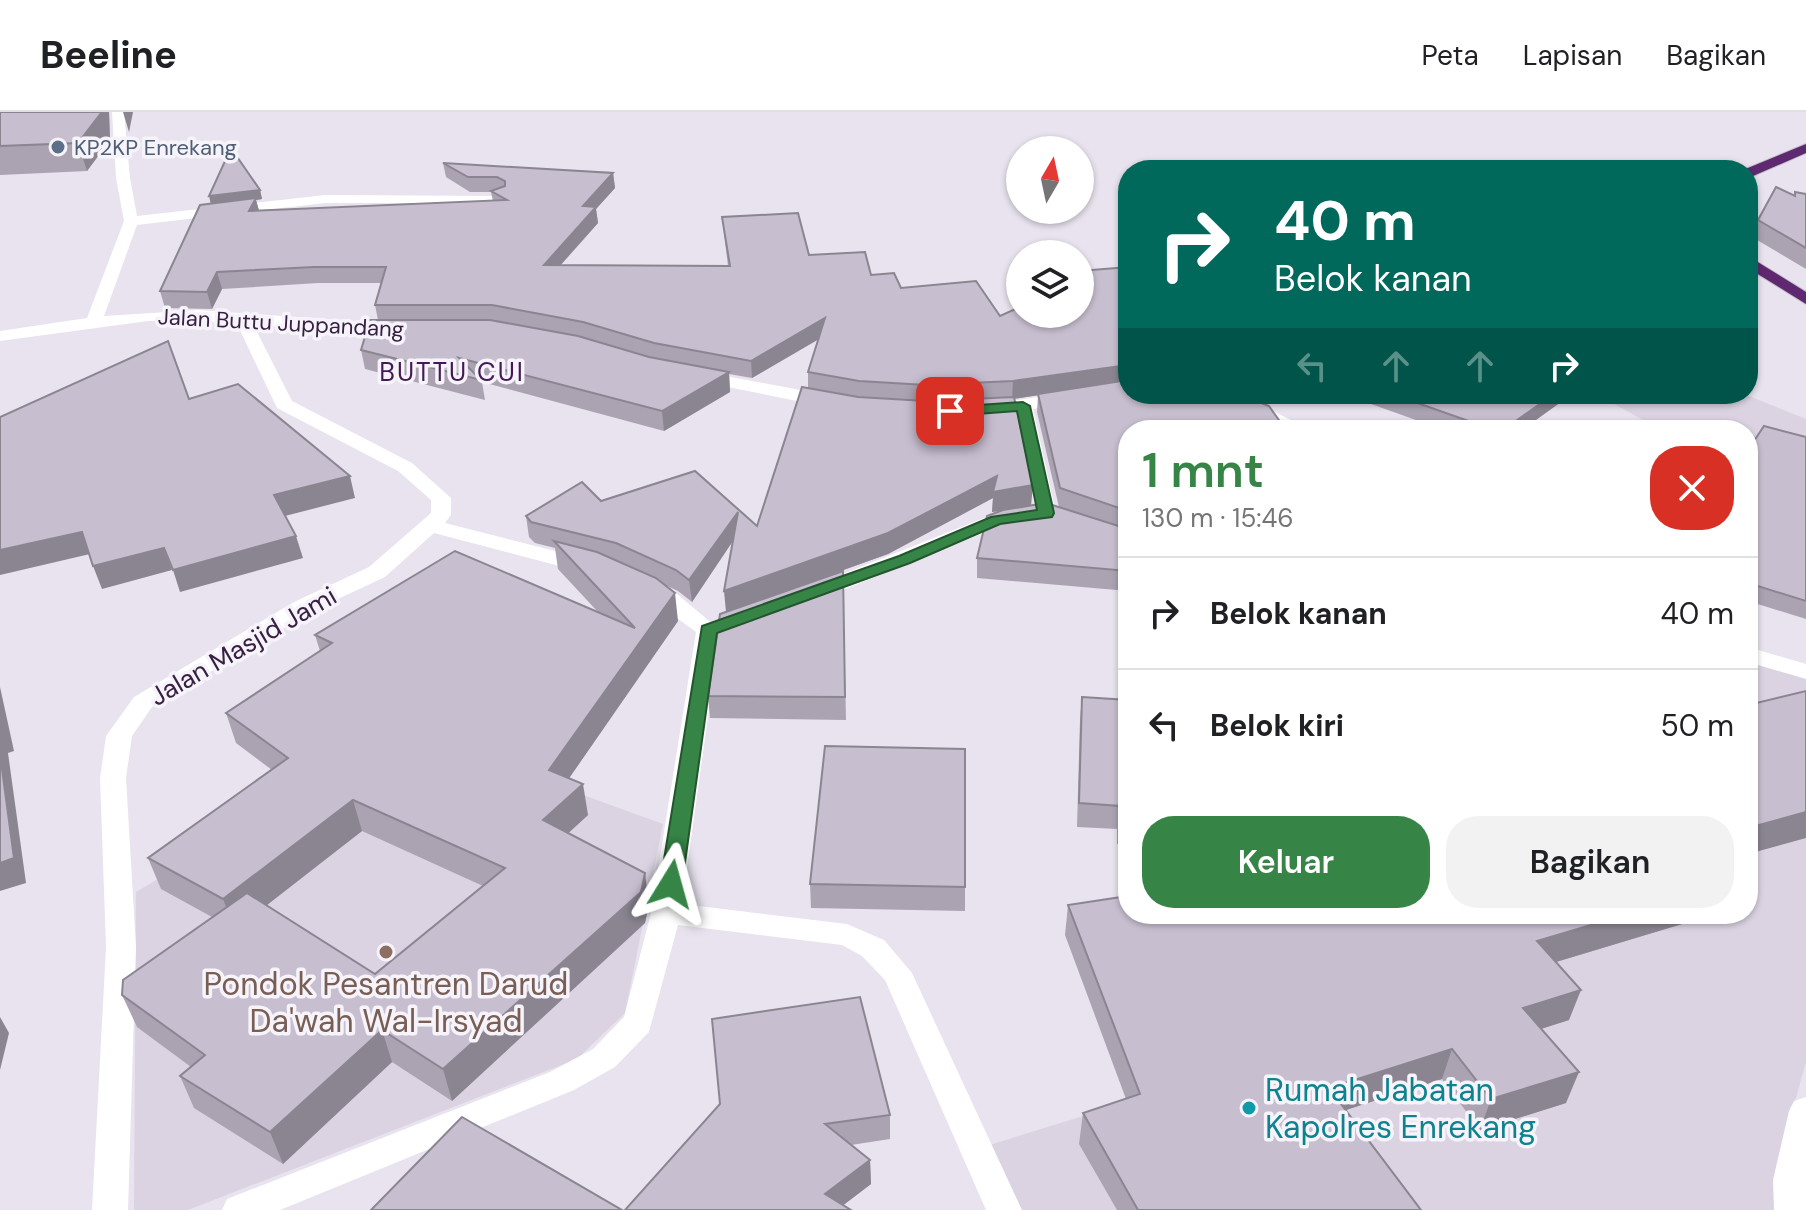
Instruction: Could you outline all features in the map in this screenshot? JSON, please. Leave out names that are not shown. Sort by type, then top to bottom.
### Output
[{"type":"highway","points":[[1758,169],[1806,148]]},
{"type":"highway","points":[[1758,268],[1806,299]]},
{"type":"street","points":[[93,324],[131,221],[123,178],[118,112]]},
{"type":"street","points":[[131,221],[325,199],[499,199]]},
{"type":"street","name":"Jalan Buttu Juppandang","points":[[0,336],[171,315],[272,319],[352,329],[420,328]]},
{"type":"street","points":[[242,318],[284,404],[405,467],[441,498],[441,515],[429,525]]},
{"type":"street","points":[[681,372],[846,405]]},
{"type":"street","points":[[963,411],[1023,406],[1118,392]]},
{"type":"street","points":[[1245,404],[1279,420]]},
{"type":"street","points":[[795,600],[938,546],[996,520],[1053,516],[1023,406]]},
{"type":"street","points":[[240,1210],[562,1081],[604,1058],[638,1023],[666,913],[716,627],[669,599],[616,575],[429,525]]},
{"type":"street","name":"Jalan Masjid Jami","points":[[110,1210],[121,947],[113,778],[119,736],[143,702],[302,607],[377,572],[429,525]]},
{"type":"street","points":[[1758,657],[1806,672]]},
{"type":"street","points":[[666,913],[847,935],[873,948],[897,973],[1004,1210]]},
{"type":"street","points":[[1792,1210],[1790,1180],[1806,1111]]},
{"type":"shaded area","points":[[1758,400],[1806,419],[1806,549],[1758,532],[1758,420],[1643,420],[1614,404],[1758,404]]},
{"type":"shaded area","points":[[1758,661],[1806,673],[1806,1062],[1774,1177],[1778,1210],[991,1210],[967,1152],[1341,1036],[1277,924],[1758,924]]},
{"type":"shaded area","name":"Pondok Pesantren Darud Da'wah Wal-Irsyad","points":[[407,731],[663,824],[625,1013],[577,1059],[188,1210],[134,1210],[136,892]]},
{"type":"building","points":[[0,112],[101,113],[78,143],[0,146]]},
{"type":"building","points":[[231,148],[260,190],[209,196]]},
{"type":"building","points":[[443,163],[613,173],[583,206],[596,207],[544,265],[730,266],[722,217],[798,213],[809,255],[865,252],[871,275],[894,273],[901,288],[976,281],[1000,316],[1006,313],[1006,328],[1094,328],[1094,270],[1118,268],[1118,366],[1013,381],[926,385],[859,381],[808,372],[825,318],[751,361],[654,343],[583,322],[492,305],[375,305],[386,267],[217,272],[207,292],[160,291],[200,205],[256,198],[249,211],[507,200],[491,191],[505,186],[505,181],[497,177],[468,177]]},
{"type":"building","points":[[1776,187],[1795,196],[1795,192],[1806,194],[1806,248],[1758,220]]},
{"type":"building","points":[[370,320],[490,320],[578,336],[649,357],[729,372],[662,411],[459,358],[481,380],[361,350]]},
{"type":"building","points":[[168,341],[189,399],[238,384],[350,476],[274,495],[296,536],[173,570],[164,548],[93,566],[82,532],[0,550],[0,417]]},
{"type":"building","points":[[1118,382],[1118,404],[1264,404],[1279,420],[1118,420],[1118,508],[1060,488],[1038,394]]},
{"type":"building","points":[[802,387],[858,397],[926,401],[1014,397],[1033,485],[993,492],[997,476],[888,533],[724,591],[738,512],[689,580],[676,570],[616,543],[531,522],[526,516],[582,482],[601,501],[695,471],[757,526]]},
{"type":"building","points":[[1420,404],[1540,404],[1517,420],[1466,420]]},
{"type":"building","points":[[1764,426],[1806,437],[1806,601],[1758,586],[1758,435]]},
{"type":"building","points":[[1046,503],[1118,526],[1118,570],[977,558],[987,516],[1003,510]]},
{"type":"building","points":[[554,541],[597,552],[656,578],[675,593],[549,770],[583,784],[543,820],[645,873],[641,892],[443,1069],[382,1030],[270,1132],[180,1076],[205,1055],[122,995],[123,980],[247,893],[375,974],[505,868],[353,800],[223,899],[148,858],[288,758],[226,713],[332,643],[315,635],[455,551],[635,628]]},
{"type":"building","points":[[843,571],[845,697],[708,696],[720,614]]},
{"type":"building","points":[[1806,691],[1806,812],[1758,825],[1758,703]]},
{"type":"building","points":[[1082,697],[1118,699],[1118,806],[1079,803]]},
{"type":"building","points":[[825,746],[965,749],[965,887],[810,884]]},
{"type":"building","points":[[0,754],[14,858],[0,863]]},
{"type":"building","points":[[1118,898],[1118,924],[1594,924],[1537,941],[1581,990],[1523,1008],[1579,1072],[1491,1099],[1452,1049],[1329,1088],[1421,1210],[1138,1210],[1083,1113],[1140,1094],[1068,905]]},
{"type":"building","points":[[860,997],[890,1115],[825,1124],[870,1160],[825,1194],[851,1210],[625,1210],[720,1104],[712,1019]]},
{"type":"building","points":[[462,1117],[622,1210],[371,1210]]},
{"type":"place","name":"KP2KP Enrekang","points":[[58,147]]},
{"type":"place","name":"Pondok Pesantren Darud Da'wah Wal-Irsyad","points":[[386,952]]},
{"type":"place","name":"Rumah Jabatan Kapolres Enrekang","points":[[1249,1108]]},
{"type":"district","name":"BUTTU CUI","points":[[452,372]]},
{"type":"route","points":[[671,884],[708,630],[905,559],[996,520],[1046,513],[1023,406],[950,411]]}]
